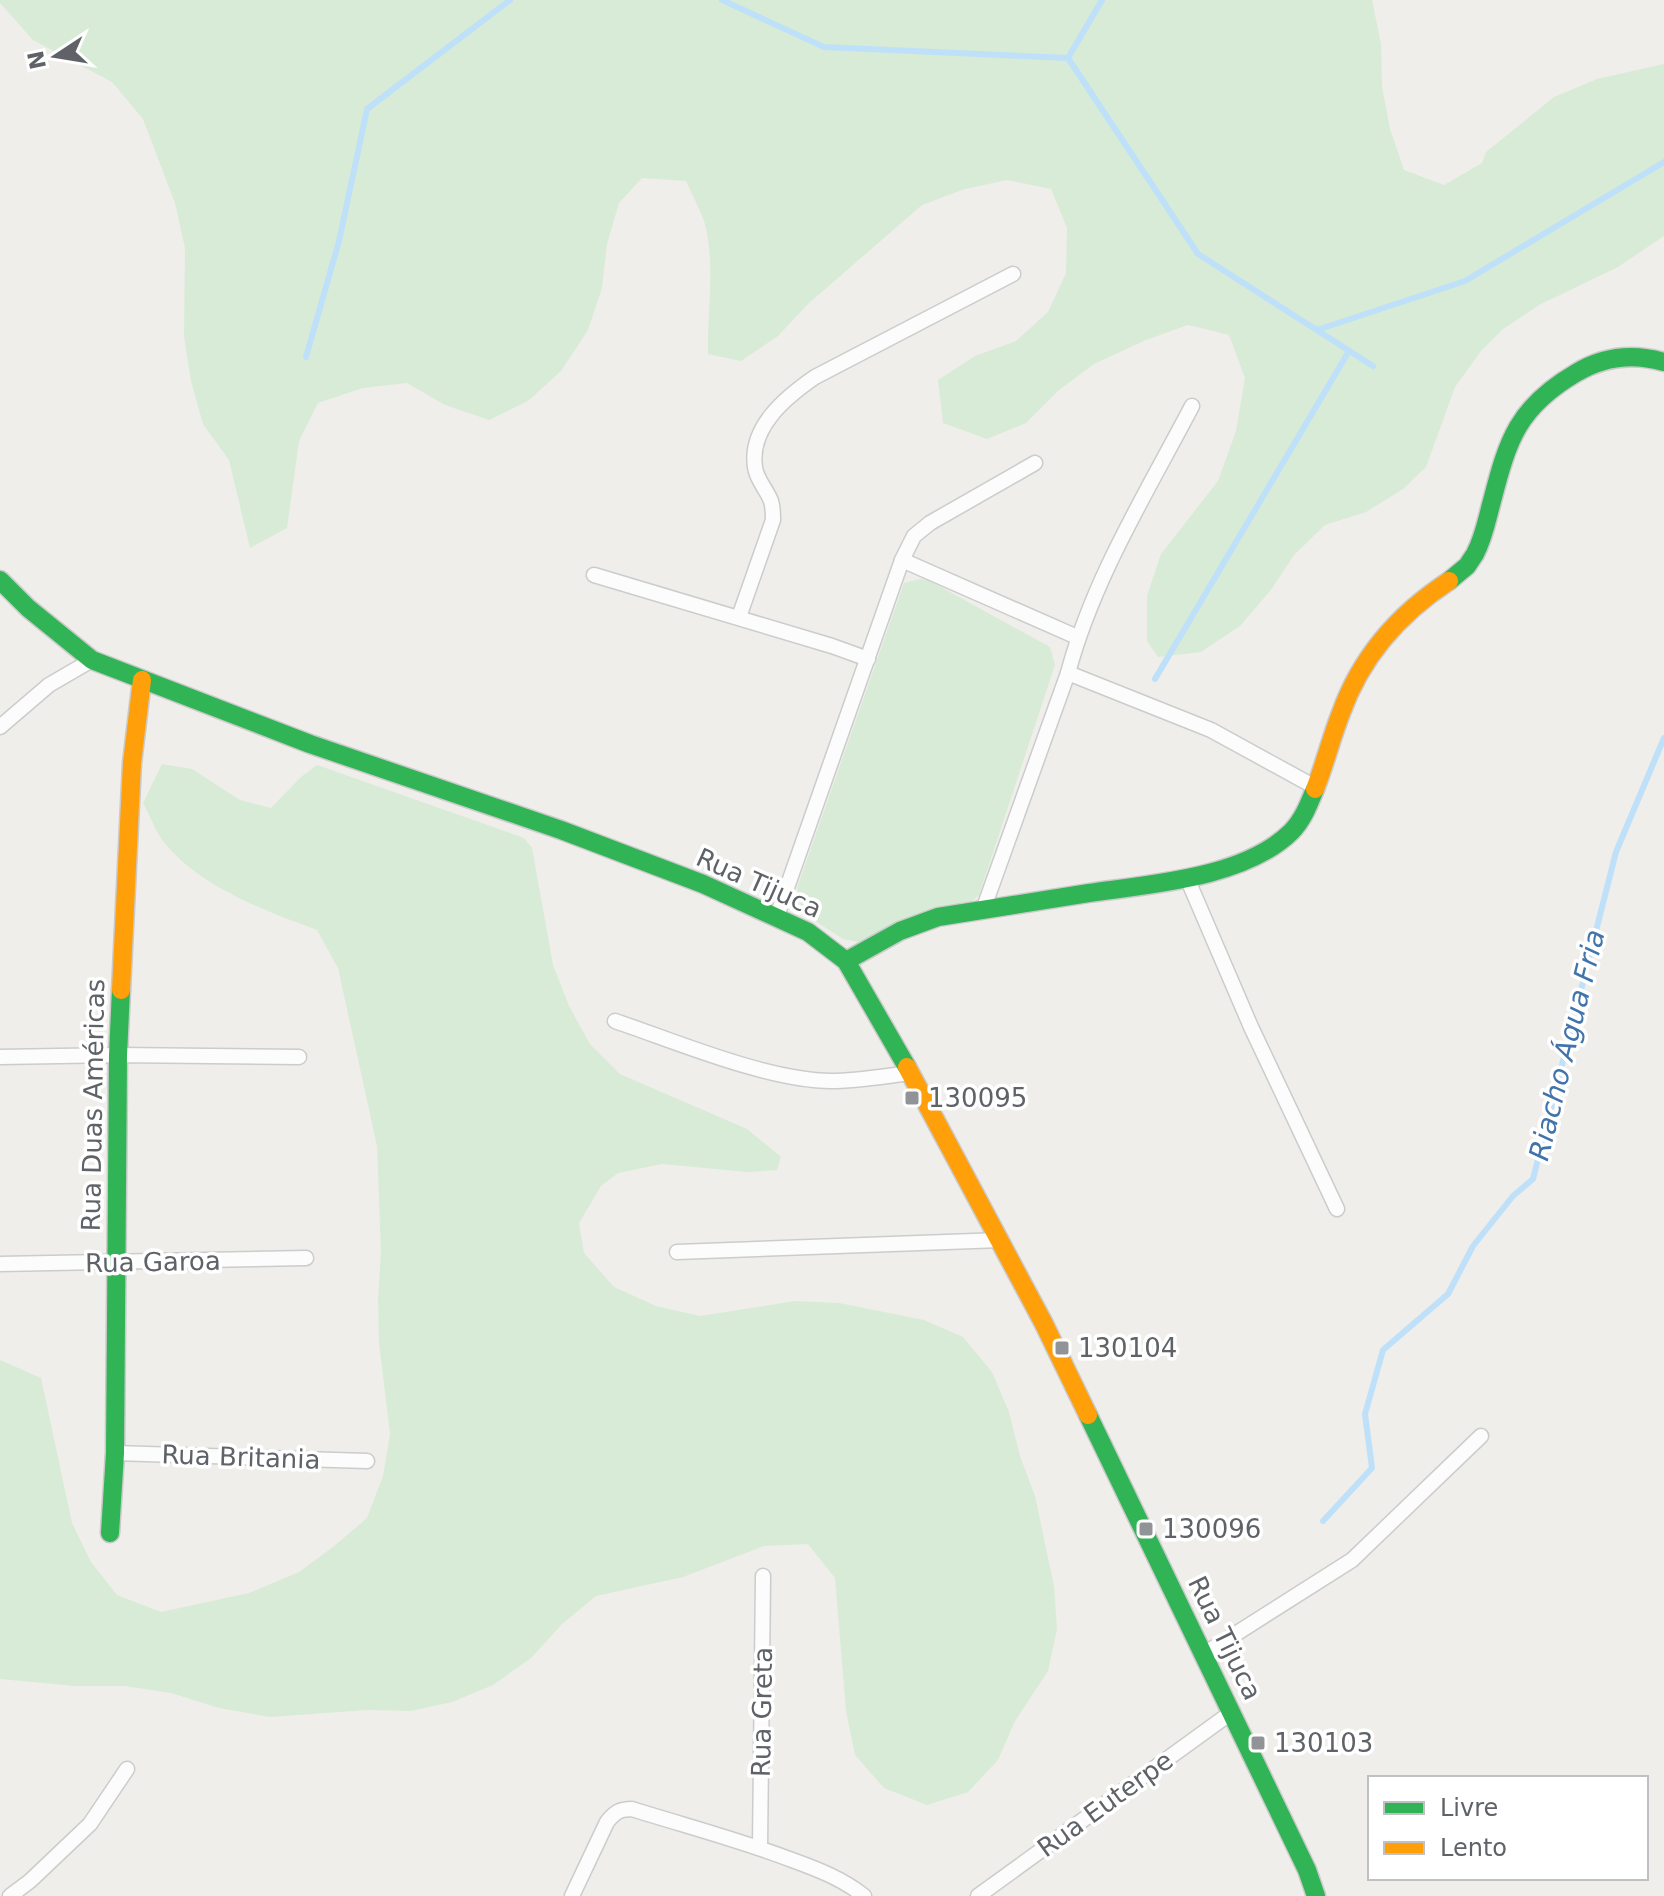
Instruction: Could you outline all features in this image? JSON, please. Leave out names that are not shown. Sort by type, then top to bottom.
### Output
[{"type":"street","points":[[739,617],[773,520],[772,503],[754,468],[757,445],[774,411],[815,377],[1013,274]]},
{"type":"street","points":[[846,961],[900,931],[938,917],[1187,878],[1226,867],[1274,845],[1294,829],[1315,787],[1347,698],[1376,648],[1416,603],[1456,576],[1471,561],[1483,538],[1509,439],[1522,415],[1553,387],[1596,362],[1635,355],[1664,362]]},
{"type":"street","points":[[983,910],[1068,673],[1077,637],[1105,574],[1192,406]]},
{"type":"street","points":[[777,916],[902,560],[914,536],[930,523],[1035,463]]},
{"type":"street","points":[[902,560],[1077,637]]},
{"type":"street","points":[[594,575],[868,659]]},
{"type":"street","name":"Rua Tijuca","points":[[0,580],[28,608],[92,660],[310,744],[561,830],[703,884],[808,932],[846,961],[911,1073],[1001,1240],[1232,1712],[1307,1870],[1316,1896]]},
{"type":"street","points":[[0,727],[49,685],[92,660]]},
{"type":"street","points":[[1068,673],[1211,730],[1315,787]]},
{"type":"street","name":"Rua Duas Américas","points":[[110,1533],[115,1453],[118,1055],[132,763],[142,680]]},
{"type":"street","points":[[1187,878],[1257,1042],[1337,1209]]},
{"type":"street","points":[[615,1021],[738,1062],[810,1079],[832,1081],[911,1073]]},
{"type":"street","points":[[0,1057],[299,1057]]},
{"type":"street","points":[[677,1252],[1001,1240]]},
{"type":"street","name":"Rua Garoa","points":[[0,1264],[306,1258]]},
{"type":"street","points":[[1204,1654],[1352,1560],[1481,1436]]},
{"type":"street","name":"Rua Britania","points":[[115,1453],[367,1461]]},
{"type":"street","name":"Rua Greta","points":[[760,1848],[763,1576]]},
{"type":"street","name":"Rua Euterpe","points":[[978,1896],[1232,1712]]},
{"type":"street","points":[[10,1896],[90,1824],[127,1769]]},
{"type":"street","points":[[572,1896],[607,1822],[622,1809],[632,1809],[760,1848],[821,1871],[864,1896]]},
{"type":"green space","points":[[0,0],[1372,0],[1381,44],[1382,87],[1390,129],[1404,170],[1444,185],[1482,163],[1486,152],[1554,97],[1597,79],[1664,64],[1664,236],[1618,267],[1539,305],[1503,329],[1481,351],[1455,387],[1426,467],[1403,489],[1366,512],[1325,525],[1294,555],[1270,591],[1240,626],[1201,652],[1158,657],[1147,641],[1147,596],[1161,554],[1218,481],[1236,431],[1245,378],[1229,335],[1188,325],[1146,340],[1094,364],[1059,390],[1026,423],[987,439],[943,423],[938,380],[975,356],[1016,341],[1048,312],[1066,273],[1067,228],[1051,189],[1007,180],[965,189],[922,205],[808,304],[778,336],[741,361],[708,354],[708,236],[686,181],[642,178],[619,203],[607,244],[602,288],[588,330],[561,371],[528,401],[489,420],[445,405],[407,383],[363,388],[318,403],[299,441],[287,528],[250,548],[229,460],[203,424],[191,381],[184,336],[185,248],[175,203],[143,119],[112,82],[33,40]]},
{"type":"green space","points":[[928,580],[1050,647],[1055,665],[979,895],[969,904],[858,942],[843,939],[803,913],[797,888],[904,583]]},
{"type":"green space","points":[[162,764],[192,769],[240,800],[271,808],[317,765],[524,838],[532,848],[553,965],[569,1006],[590,1044],[620,1074],[747,1129],[781,1157],[777,1170],[748,1172],[662,1164],[618,1173],[601,1186],[579,1223],[584,1253],[614,1287],[656,1306],[700,1316],[795,1301],[839,1303],[924,1320],[963,1337],[992,1372],[1009,1412],[1020,1456],[1035,1496],[1054,1586],[1057,1629],[1048,1671],[1015,1721],[998,1760],[968,1792],[927,1805],[884,1788],[855,1755],[846,1711],[835,1578],[808,1544],[764,1546],[683,1577],[596,1596],[562,1624],[531,1658],[493,1685],[452,1702],[411,1711],[367,1710],[270,1717],[219,1708],[171,1693],[125,1686],[76,1686],[0,1679],[0,1360],[41,1378],[72,1523],[91,1562],[117,1595],[161,1612],[249,1593],[299,1572],[367,1518],[383,1476],[390,1434],[379,1343],[381,1252],[377,1146],[338,968],[317,930],[213,884],[163,841],[143,803]]},
{"type":"waterway","name":"Riacho Água Fria","points":[[306,357],[339,241],[367,109],[510,0]]},
{"type":"waterway","points":[[722,0],[824,47],[1068,58],[1198,254],[1373,366]]},
{"type":"waterway","points":[[1068,58],[1102,0]]},
{"type":"waterway","points":[[1317,330],[1465,281],[1664,162]]},
{"type":"waterway","points":[[1155,679],[1349,351]]},
{"type":"waterway","name":"Riacho Água Fria","points":[[1323,1521],[1372,1468],[1365,1414],[1383,1350],[1448,1294],[1473,1246],[1513,1196],[1533,1179],[1616,852],[1664,738]]},
{"type":"traffic: fast","points":[[1449,581],[1467,566],[1475,554],[1510,442],[1528,412],[1556,386],[1597,363],[1630,357],[1664,362]]},
{"type":"traffic: fast","points":[[0,580],[28,608],[92,660],[310,744],[561,830],[703,884],[808,932],[846,961],[907,1067]]},
{"type":"traffic: fast","points":[[846,961],[900,931],[938,917],[1168,882],[1248,860],[1291,832],[1315,789]]},
{"type":"traffic: fast","points":[[110,1533],[115,1453],[121,990]]},
{"type":"traffic: fast","points":[[1088,1415],[1307,1870],[1316,1896]]},
{"type":"traffic: slow","points":[[1315,789],[1337,722],[1359,673],[1399,622],[1449,581]]},
{"type":"traffic: slow","points":[[121,990],[132,763],[142,680]]},
{"type":"traffic: slow","points":[[907,1067],[1044,1324],[1088,1415]]},
{"type":"place","name":"130095","points":[[912,1098]]},
{"type":"place","name":"130104","points":[[1062,1348]]},
{"type":"place","name":"130096","points":[[1146,1529]]},
{"type":"place","name":"130103","points":[[1258,1743]]}]
